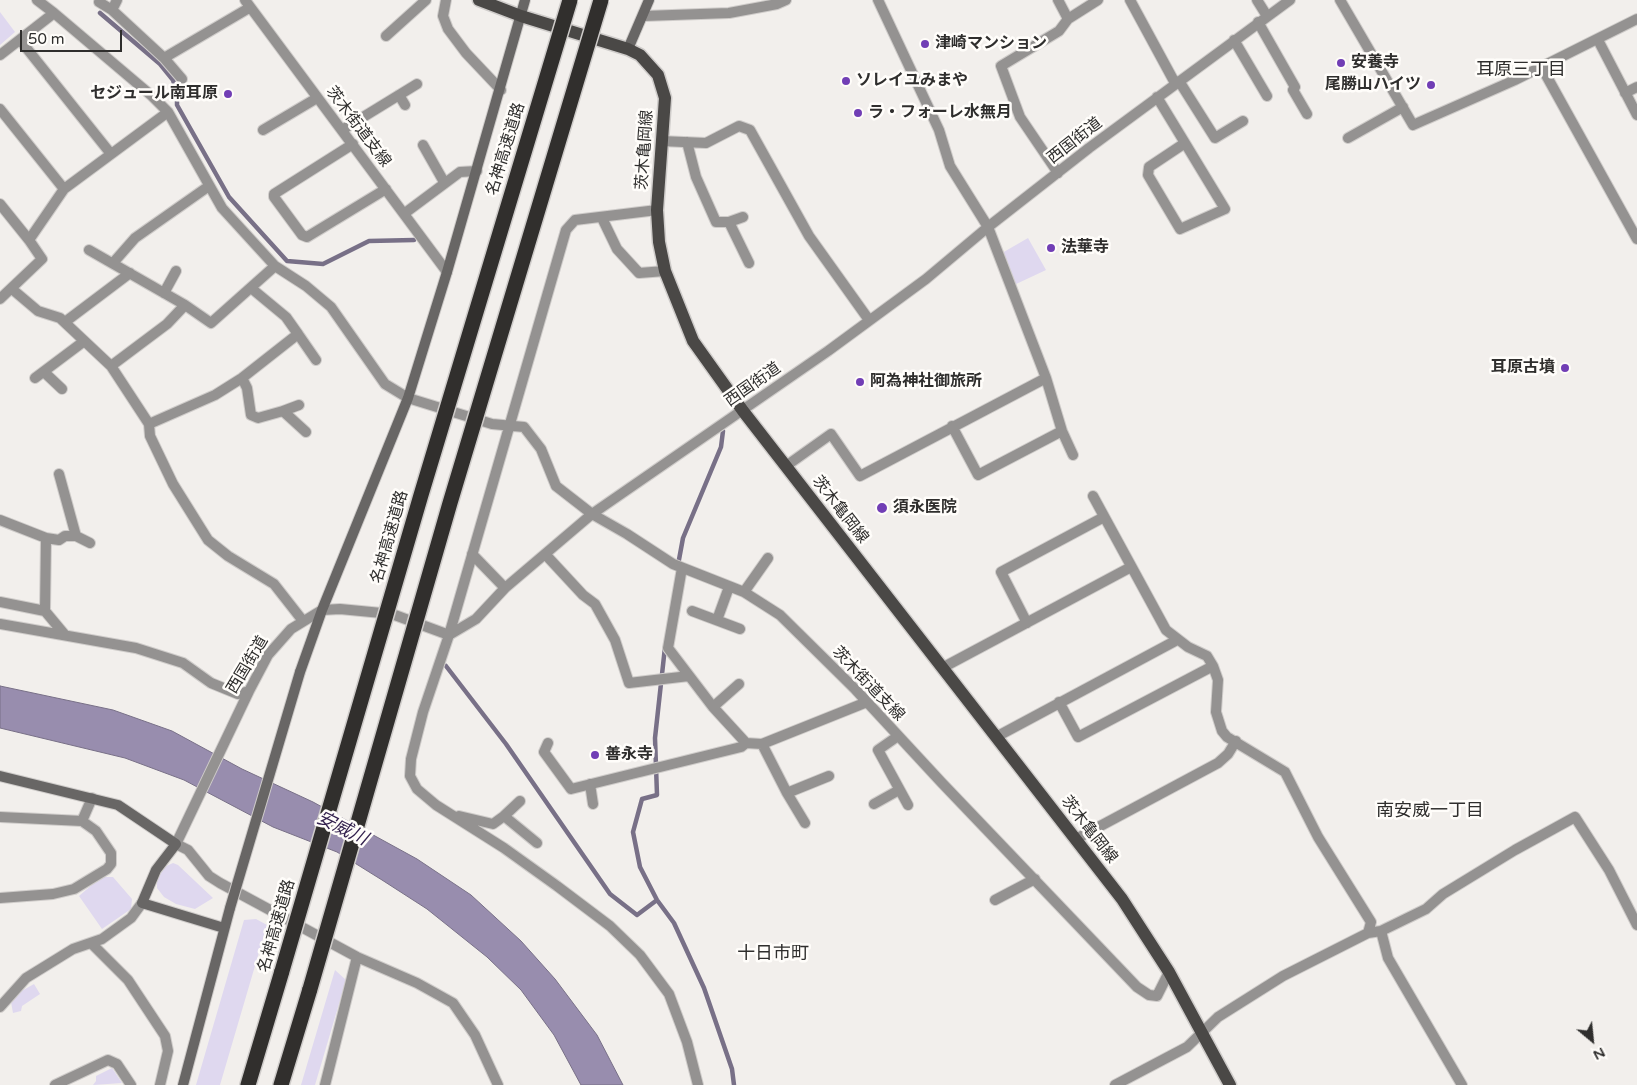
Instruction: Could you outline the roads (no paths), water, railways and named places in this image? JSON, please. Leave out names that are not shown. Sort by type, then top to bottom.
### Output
[{"type":"highway","name":"名神高速道路","points":[[248,1085],[421,495],[570,0]]},
{"type":"highway","points":[[281,1085],[450,502],[601,0]]},
{"type":"main road","name":"茨木亀岡線","points":[[478,0],[520,16],[628,49],[640,55],[658,75],[665,98],[657,210],[659,242],[666,271],[692,341],[743,411],[1122,899],[1169,972],[1230,1085]]},
{"type":"street","points":[[37,0],[152,96],[168,112],[222,208],[275,266],[323,299],[338,316],[379,379],[408,398],[492,424],[509,424]]},
{"type":"street","points":[[112,10],[117,0]]},
{"type":"street","points":[[386,36],[426,0]]},
{"type":"street","points":[[446,0],[443,16],[448,28],[466,53],[501,90]]},
{"type":"street","points":[[183,1085],[224,928],[300,672],[322,610],[408,398],[501,90],[525,0]]},
{"type":"street","points":[[628,49],[644,16],[649,0]]},
{"type":"street","points":[[644,16],[729,13],[777,4],[786,0]]},
{"type":"street","points":[[878,0],[939,130],[950,166],[988,227],[1046,378],[1062,431],[1073,456]]},
{"type":"street","points":[[1058,0],[1068,19]]},
{"type":"street","points":[[1058,173],[1020,117],[1001,66],[1059,31],[1068,19],[1098,0]]},
{"type":"street","points":[[1130,0],[1177,82],[1215,138],[1244,121]]},
{"type":"street","points":[[1257,0],[1267,16]]},
{"type":"street","name":"西国街道","points":[[176,844],[249,691],[278,641],[303,621],[322,610],[340,609],[392,614],[449,635],[476,619],[505,588],[592,514],[743,411],[926,279],[988,227],[1157,97],[1290,0]]},
{"type":"street","points":[[1340,0],[1412,125],[1515,80],[1637,19]]},
{"type":"street","points":[[99,2],[112,10],[164,58],[182,79]]},
{"type":"street","points":[[164,58],[247,4]]},
{"type":"street","name":"茨木街道支線","points":[[247,4],[405,213],[447,272]]},
{"type":"street","points":[[0,55],[54,13]]},
{"type":"street","points":[[1258,22],[1295,87],[1293,90],[1307,114]]},
{"type":"street","points":[[20,40],[111,154]]},
{"type":"street","points":[[1234,40],[1267,96]]},
{"type":"street","points":[[1598,40],[1637,115]]},
{"type":"street","points":[[1541,66],[1633,221],[1637,239]]},
{"type":"street","points":[[342,130],[417,84]]},
{"type":"street","points":[[1625,93],[1637,86]]},
{"type":"street","points":[[399,95],[405,105]]},
{"type":"street","points":[[1157,97],[1185,143],[1225,210],[1180,229],[1148,175],[1149,167],[1185,143]]},
{"type":"street","points":[[263,130],[317,98]]},
{"type":"street","points":[[1348,138],[1403,107]]},
{"type":"street","points":[[0,109],[64,188]]},
{"type":"street","points":[[29,240],[64,188],[168,112]]},
{"type":"street","points":[[661,141],[706,143],[739,126],[750,130],[809,236],[869,320]]},
{"type":"street","points":[[687,142],[696,177],[710,213],[716,222],[729,222],[743,217]]},
{"type":"street","points":[[353,144],[274,194],[274,198],[302,235],[307,237],[386,189]]},
{"type":"street","points":[[423,145],[444,182]]},
{"type":"street","points":[[405,213],[444,182],[460,172],[477,171]]},
{"type":"street","points":[[113,263],[135,238],[209,186]]},
{"type":"street","points":[[0,204],[42,259],[0,299]]},
{"type":"street","points":[[657,210],[575,220],[566,230],[449,635],[423,712],[411,759],[410,776],[418,789],[451,814],[504,848],[557,886],[610,926],[640,955],[669,994],[687,1042],[698,1085]]},
{"type":"street","points":[[602,218],[617,249],[639,273],[666,271]]},
{"type":"street","points":[[729,222],[749,263]]},
{"type":"street","points":[[89,250],[164,292],[211,323],[275,266]]},
{"type":"street","points":[[164,292],[176,271]]},
{"type":"street","points":[[65,322],[130,273]]},
{"type":"street","points":[[251,288],[286,317],[316,360]]},
{"type":"street","points":[[12,289],[38,311],[60,318],[83,342],[111,366],[149,424],[150,436],[173,484],[208,540],[228,556],[274,584],[303,621]]},
{"type":"street","points":[[111,366],[167,324],[185,305]]},
{"type":"street","points":[[149,424],[215,395],[242,378],[298,334]]},
{"type":"street","points":[[35,378],[83,342]]},
{"type":"street","points":[[44,372],[62,389]]},
{"type":"street","points":[[242,378],[247,388],[251,415],[258,418],[300,405]]},
{"type":"street","points":[[786,466],[831,434],[860,476],[1046,378]]},
{"type":"street","points":[[283,411],[306,432]]},
{"type":"street","name":"茨木街道支線","points":[[509,424],[524,427],[541,449],[556,486],[592,514],[682,568],[744,592],[780,615],[867,702],[1109,960],[1144,992],[1156,996],[1169,972]]},
{"type":"street","points":[[952,426],[978,476],[1062,431]]},
{"type":"street","points":[[59,474],[76,536]]},
{"type":"street","points":[[1093,496],[1157,616],[1177,640],[1207,656],[1213,666],[1218,680],[1217,718],[1222,731],[1285,772],[1318,837],[1371,922],[1368,933]]},
{"type":"street","points":[[1027,623],[1002,572],[1104,517]]},
{"type":"street","points":[[1,518],[46,538],[59,540],[65,536],[76,536],[90,543]]},
{"type":"street","points":[[45,611],[46,538]]},
{"type":"street","points":[[472,554],[505,588]]},
{"type":"street","points":[[545,554],[583,595],[594,604],[615,640],[628,683],[689,676]]},
{"type":"street","points":[[744,592],[768,558]]},
{"type":"street","points":[[942,668],[1131,567]]},
{"type":"street","points":[[682,568],[668,648],[712,707],[746,743]]},
{"type":"street","points":[[717,620],[729,587]]},
{"type":"street","points":[[0,602],[45,611],[65,635]]},
{"type":"street","points":[[692,611],[740,629]]},
{"type":"street","points":[[0,624],[136,648],[182,663],[211,683],[238,694],[249,691]]},
{"type":"street","points":[[996,737],[1177,640]]},
{"type":"street","points":[[1059,702],[1078,737],[1213,666]]},
{"type":"street","points":[[712,707],[740,684]]},
{"type":"street","points":[[548,743],[544,752],[571,789],[741,747],[746,743],[762,744],[867,702]]},
{"type":"street","points":[[898,736],[878,750],[908,805]]},
{"type":"street","points":[[1076,839],[1218,763],[1228,754],[1236,741]]},
{"type":"street","points":[[762,744],[805,823]]},
{"type":"street","points":[[0,776],[118,805],[188,850],[209,876],[220,883],[357,957],[417,983],[453,1003],[475,1036],[498,1085]]},
{"type":"street","points":[[787,793],[829,776]]},
{"type":"street","points":[[590,784],[593,804]]},
{"type":"street","points":[[874,804],[899,790]]},
{"type":"street","points":[[82,821],[92,798]]},
{"type":"street","points":[[451,814],[493,824],[520,801]]},
{"type":"street","points":[[504,816],[537,843]]},
{"type":"street","points":[[1115,1085],[1187,1047],[1218,1017],[1283,976],[1368,933],[1381,931],[1426,909],[1443,894],[1515,850],[1575,817],[1609,870],[1637,925]]},
{"type":"street","points":[[0,818],[82,821],[96,831],[111,853],[111,864],[107,869],[74,889],[53,894],[0,898]]},
{"type":"street","points":[[0,1007],[26,978],[73,949],[92,944],[131,918],[142,903],[156,870],[176,844]]},
{"type":"street","points":[[995,900],[1035,879]]},
{"type":"street","points":[[142,903],[224,928]]},
{"type":"street","points":[[1381,931],[1388,958],[1462,1085]]},
{"type":"street","points":[[92,944],[128,980],[165,1036],[168,1051],[160,1085]]},
{"type":"street","points":[[325,1085],[357,957]]},
{"type":"street","points":[[55,1085],[108,1060],[117,1064],[131,1085]]},
{"type":"water","name":"安威川","points":[[0,686],[113,710],[172,731],[242,769],[313,802],[417,859],[471,895],[521,941],[555,979],[597,1035],[623,1085],[581,1085],[554,1035],[521,990],[487,957],[427,909],[382,880],[337,852],[273,827],[184,780],[125,758],[0,728]]},
{"type":"waterway","points":[[100,13],[160,64],[173,80],[177,93],[177,105],[229,197],[287,261],[323,264],[369,241],[414,240]]},
{"type":"waterway","points":[[678,565],[683,538],[721,447],[723,431]]},
{"type":"waterway","points":[[665,647],[655,738],[657,795],[642,799],[633,832],[640,867],[657,900],[674,923],[704,988],[732,1069],[734,1085]]},
{"type":"waterway","points":[[446,666],[506,744],[610,894],[637,915],[657,900]]},
{"type":"place","name":"津崎マンション","points":[[925,44]]},
{"type":"place","name":"安養寺","points":[[1341,63]]},
{"type":"place","name":"ソレイユみまや","points":[[846,81]]},
{"type":"place","name":"尾勝山ハイツ","points":[[1431,85]]},
{"type":"place","name":"セジュール南耳原","points":[[228,94]]},
{"type":"place","name":"ラ・フォーレ水無月","points":[[858,113]]},
{"type":"place","name":"法華寺","points":[[1051,248]]},
{"type":"place","name":"耳原古墳","points":[[1565,368]]},
{"type":"place","name":"阿為神社御旅所","points":[[860,382]]},
{"type":"place","name":"須永医院","points":[[882,508]]},
{"type":"place","name":"善永寺","points":[[595,755]]},
{"type":"district","name":"耳原三丁目","points":[[1521,70]]},
{"type":"district","name":"南安威一丁目","points":[[1430,811]]},
{"type":"district","name":"十日市町","points":[[773,954]]}]
